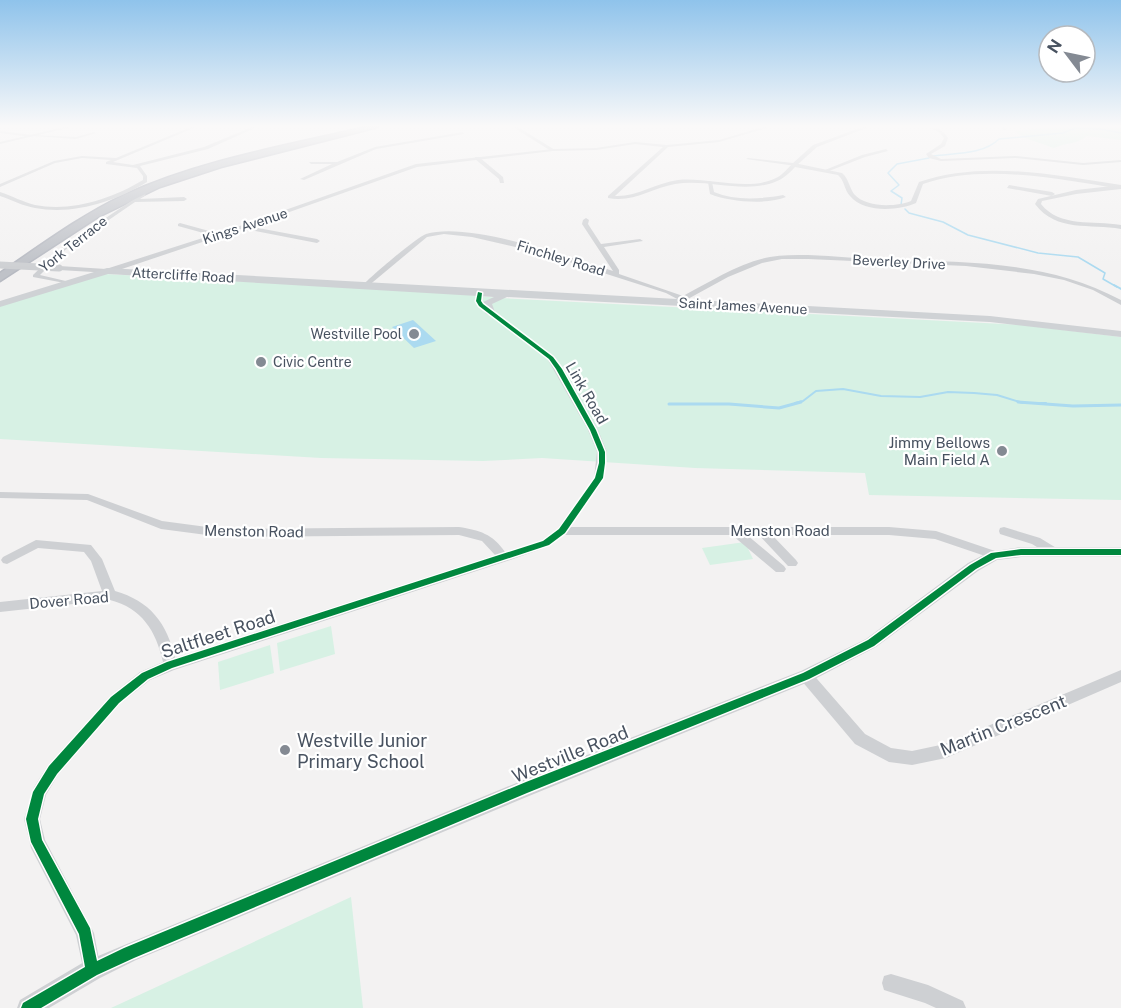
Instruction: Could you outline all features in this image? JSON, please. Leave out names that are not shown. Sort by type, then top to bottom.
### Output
[{"type":"highway","points":[[0,272],[90,213],[137,190],[186,174]]},
{"type":"highway","points":[[0,278],[107,208],[140,192],[192,174]]},
{"type":"highway","points":[[143,195],[177,178]]},
{"type":"main road","points":[[125,272],[124,267],[134,261]]},
{"type":"main road","points":[[75,284],[81,274],[77,269]]},
{"type":"main road","points":[[0,304],[41,291],[85,281],[95,274],[106,271]]},
{"type":"main road","name":"Attercliffe Road","points":[[106,271],[365,286]]},
{"type":"main road","points":[[41,291],[49,286],[51,280]]},
{"type":"main road","name":"Saint James Avenue","points":[[365,286],[990,319],[1121,334]]},
{"type":"main road","points":[[455,292],[481,305]]},
{"type":"main road","points":[[490,312],[486,305],[488,302],[514,295]]},
{"type":"street","points":[[0,186],[27,174]]},
{"type":"street","points":[[0,194],[37,207],[82,205],[107,199],[145,181],[144,174]]},
{"type":"street","points":[[302,179],[314,174]]},
{"type":"street","name":"Kings Avenue","points":[[106,271],[242,227],[392,174]]},
{"type":"street","points":[[496,174],[502,182]]},
{"type":"street","points":[[636,174],[610,197],[623,198],[674,183],[768,183],[785,174]]},
{"type":"street","points":[[838,174],[844,176],[851,193],[857,199],[889,207],[911,204],[914,202],[921,183],[929,179],[949,176],[1028,175],[1121,187]]},
{"type":"street","points":[[710,182],[711,194],[721,197],[771,199],[783,197]]},
{"type":"street","points":[[1121,187],[1058,195],[1038,202],[1041,209],[1051,218],[1069,223],[1121,227]]},
{"type":"street","points":[[1009,188],[1058,195]]},
{"type":"street","name":"York Terrace","points":[[75,284],[38,278],[35,274],[63,249],[143,195]]},
{"type":"street","points":[[132,201],[184,199]]},
{"type":"street","points":[[586,220],[585,224],[616,270],[616,275]]},
{"type":"street","points":[[180,225],[218,235]]},
{"type":"street","points":[[242,227],[317,241]]},
{"type":"street","name":"Finchley Road","points":[[365,286],[425,236],[434,233],[451,233],[516,243],[668,292],[682,301]]},
{"type":"street","points":[[599,246],[640,241]]},
{"type":"street","name":"Beverley Drive","points":[[682,301],[758,262],[801,258],[1007,269],[1073,281],[1100,291],[1121,303]]},
{"type":"street","name":"Attercliffe Road","points":[[0,265],[106,271]]},
{"type":"street","points":[[480,293],[478,301],[481,305]]},
{"type":"street","name":"Link Road","points":[[481,305],[550,358],[566,381],[602,452],[599,478],[562,531]]},
{"type":"street","name":"Menston Road","points":[[0,495],[88,497],[161,525],[222,533],[459,531],[477,533],[489,538],[504,558]]},
{"type":"street","name":"Menston Road","points":[[562,531],[866,530],[922,533],[952,538],[994,555]]},
{"type":"street","name":"Saltfleet Road","points":[[92,970],[85,933],[38,842],[32,819],[39,792],[53,770],[115,700],[146,676],[170,665],[504,558],[546,543],[562,531]]},
{"type":"street","points":[[735,531],[780,569]]},
{"type":"street","points":[[762,531],[792,563]]},
{"type":"street","points":[[1004,531],[1036,541],[1054,552]]},
{"type":"street","points":[[7,560],[36,543],[87,548],[96,560],[110,595]]},
{"type":"street","name":"Westville Road","points":[[28,1008],[92,970],[526,788],[806,676],[871,643],[973,567],[994,555],[1121,552]]},
{"type":"street","name":"Dover Road","points":[[0,607],[110,595],[133,602],[160,629],[166,642],[170,665]]},
{"type":"street","name":"Martin Crescent","points":[[806,676],[860,739],[889,755],[912,758],[946,751],[1121,676]]},
{"type":"street","points":[[891,983],[928,994],[956,1008]]},
{"type":"green space","points":[[105,274],[449,293],[499,298],[1022,325],[1121,337],[1121,500],[869,495],[865,473],[695,468],[542,458],[483,461],[321,458],[0,439],[0,306]]},
{"type":"green space","points":[[745,542],[753,559],[710,565],[702,548]]},
{"type":"green space","points":[[331,626],[335,654],[280,671],[277,643]]},
{"type":"green space","points":[[270,645],[274,673],[220,690],[218,662]]},
{"type":"green space","points":[[351,897],[363,1008],[111,1008]]},
{"type":"water","name":"Westville Pool","points":[[413,320],[436,341],[414,348],[392,327]]},
{"type":"waterway","points":[[889,174],[899,185],[891,191],[902,198],[901,205]]},
{"type":"waterway","points":[[905,209],[909,213],[943,222],[968,235],[1038,253],[1078,257],[1105,273],[1103,279],[1117,287]]},
{"type":"waterway","points":[[1114,285],[1121,289]]},
{"type":"waterway","points":[[795,403],[803,401],[816,391],[843,389],[881,396],[920,397],[948,392],[974,393],[997,395],[1020,402]]},
{"type":"waterway","points":[[669,404],[729,404],[779,408],[801,402]]},
{"type":"waterway","points":[[1020,402],[1073,406],[1121,405]]},
{"type":"waterway","points":[[1040,403],[1046,403]]},
{"type":"cycle path","points":[[92,970],[85,933],[37,842],[32,819],[39,792],[53,770],[115,700],[145,676],[170,665],[546,543],[562,531],[599,478],[602,452],[593,430],[559,369],[551,358],[481,305],[478,301],[480,293]]},
{"type":"cycle path","points":[[28,1008],[92,970],[129,953],[526,788],[806,676],[871,643],[973,567],[994,555],[1021,552],[1121,552]]},
{"type":"place","name":"Westville Pool","points":[[414,334]]},
{"type":"place","name":"Civic Centre","points":[[261,362]]},
{"type":"place","name":"Jimmy Bellows Main Field A","points":[[1002,451]]},
{"type":"place","name":"Westville Junior Primary School","points":[[285,750]]}]
